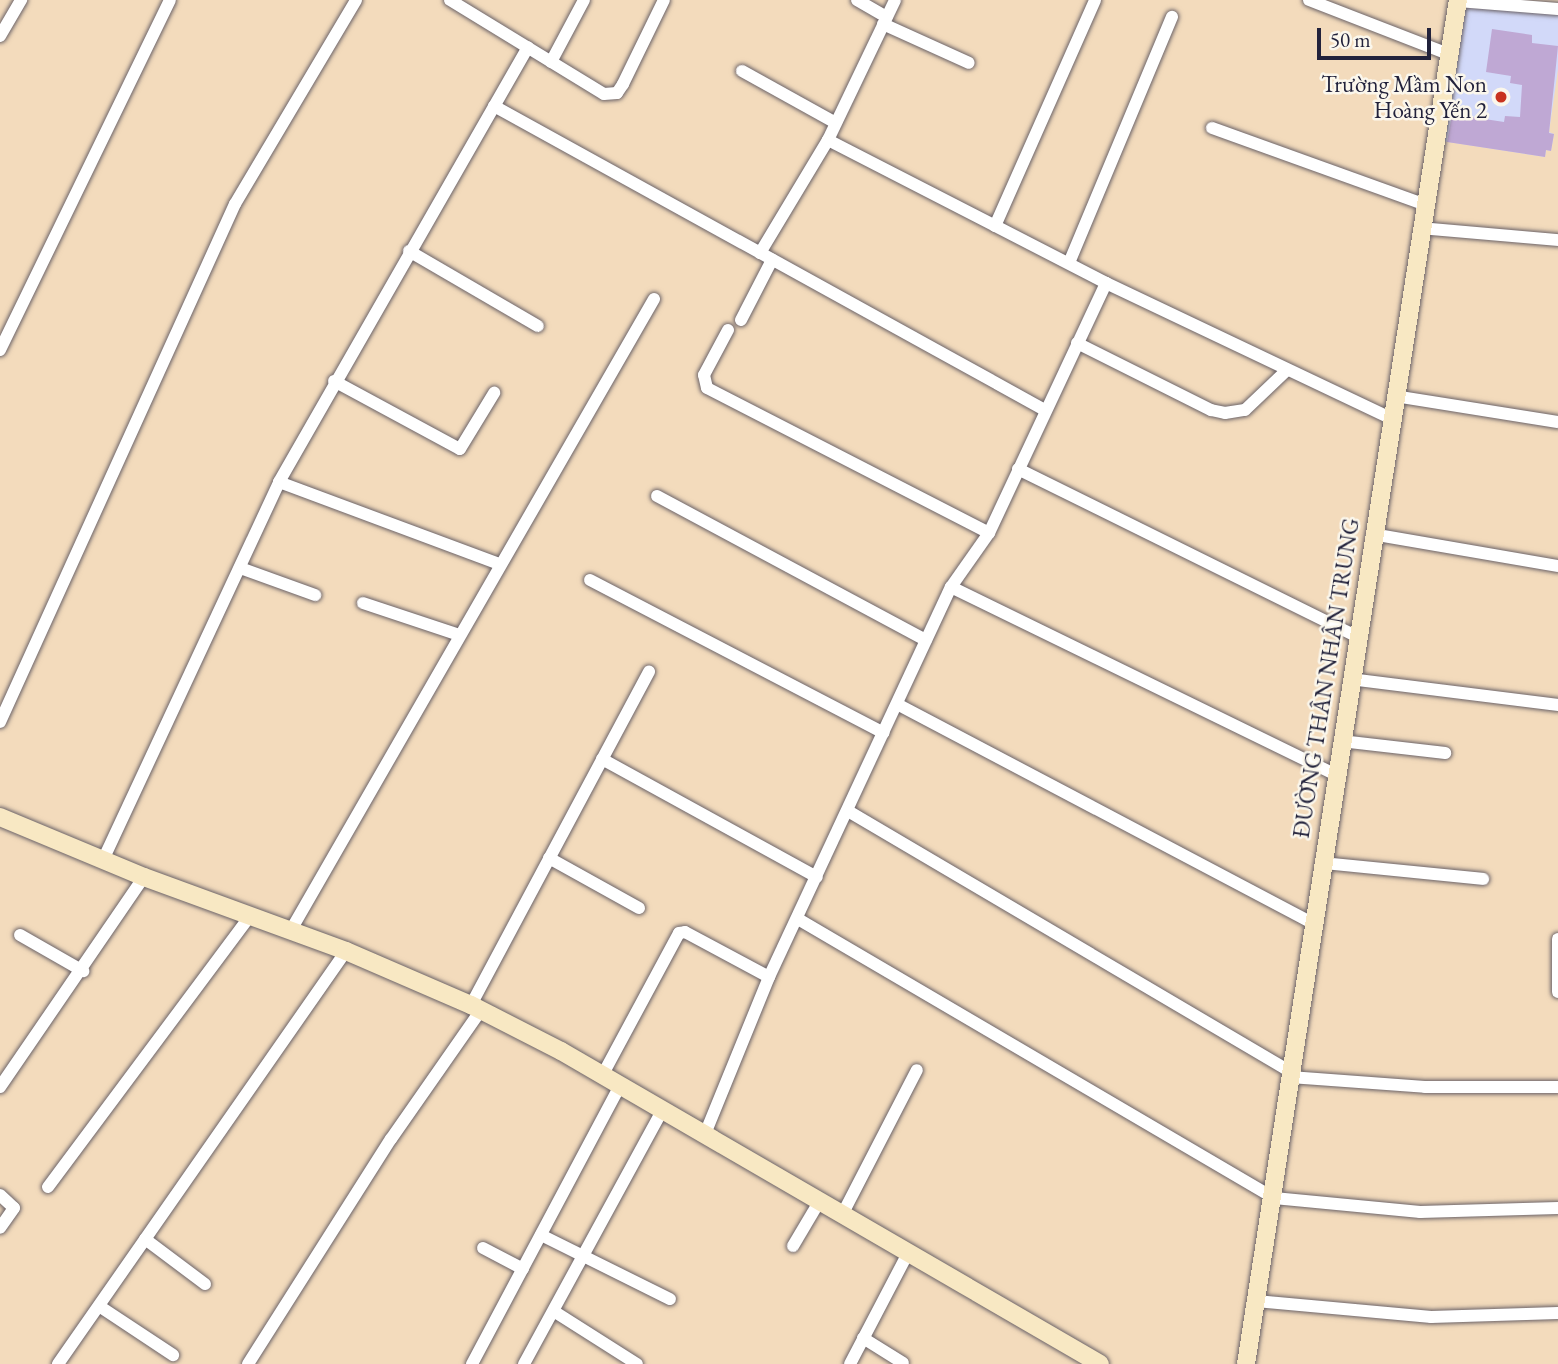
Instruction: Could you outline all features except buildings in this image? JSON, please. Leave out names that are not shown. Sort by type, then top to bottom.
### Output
[{"type":"street","points":[[0,36],[21,0]]},
{"type":"street","points":[[0,350],[170,0]]},
{"type":"street","points":[[0,722],[235,204],[356,0]]},
{"type":"street","points":[[450,0],[604,94],[617,93],[664,0]]},
{"type":"street","points":[[551,62],[584,0]]},
{"type":"street","points":[[857,0],[885,20],[969,63]]},
{"type":"street","points":[[760,253],[828,140],[895,0]]},
{"type":"street","points":[[995,226],[1095,0]]},
{"type":"street","points":[[1308,0],[1448,54]]},
{"type":"street","points":[[1458,1],[1558,9]]},
{"type":"street","name":"ĐƯỜNG THÂN NHÂN TRUNG","points":[[1246,1364],[1274,1198],[1290,1075],[1423,204],[1458,1]]},
{"type":"street","points":[[1069,263],[1172,17]]},
{"type":"street","points":[[103,860],[279,482],[334,381],[528,47]]},
{"type":"street","points":[[742,71],[836,123]]},
{"type":"street","points":[[494,106],[1045,410]]},
{"type":"street","points":[[1212,128],[1423,204]]},
{"type":"street","points":[[828,140],[1106,283],[1392,419]]},
{"type":"street","points":[[1420,228],[1558,240]]},
{"type":"street","points":[[409,251],[538,326]]},
{"type":"street","points":[[741,320],[772,260]]},
{"type":"street","points":[[705,1134],[769,977],[926,640],[951,587],[989,533],[1106,283]]},
{"type":"street","points":[[290,930],[654,299]]},
{"type":"street","points":[[728,330],[704,375],[707,388],[989,533]]},
{"type":"street","points":[[1077,343],[1211,410],[1225,413],[1245,410],[1287,370]]},
{"type":"street","points":[[334,381],[460,449],[494,393]]},
{"type":"street","points":[[1395,396],[1558,422]]},
{"type":"street","points":[[1018,469],[1356,636]]},
{"type":"street","points":[[279,482],[500,564]]},
{"type":"street","points":[[657,496],[926,640]]},
{"type":"street","points":[[1372,534],[1558,566]]},
{"type":"street","points":[[240,568],[315,595]]},
{"type":"street","points":[[590,580],[884,733]]},
{"type":"street","points":[[951,587],[1337,775]]},
{"type":"street","points":[[363,603],[459,635]]},
{"type":"street","points":[[248,1364],[476,1007],[549,858],[649,671]]},
{"type":"street","points":[[1350,679],[1558,705]]},
{"type":"street","points":[[897,704],[1313,923]]},
{"type":"street","points":[[1341,741],[1445,753]]},
{"type":"street","points":[[602,759],[817,877]]},
{"type":"street","points":[[848,811],[1290,1075],[1425,1087],[1558,1087]]},
{"type":"street","points":[[0,817],[144,877],[346,951],[476,1007],[705,1134],[1100,1364]]},
{"type":"street","points":[[549,858],[639,908]]},
{"type":"street","points":[[1323,863],[1483,879]]},
{"type":"street","points":[[0,1087],[83,971],[144,877]]},
{"type":"street","points":[[48,1187],[250,916]]},
{"type":"street","points":[[798,919],[1274,1198],[1420,1212],[1558,1208]]},
{"type":"street","points":[[602,1076],[679,933],[685,932],[769,977]]},
{"type":"street","points":[[20,935],[83,971]]},
{"type":"street","points":[[1558,939],[1558,992]]},
{"type":"street","points":[[58,1364],[346,951]]},
{"type":"street","points":[[842,1215],[917,1070]]},
{"type":"street","points":[[476,1363],[620,1086]]},
{"type":"street","points":[[524,1364],[555,1312],[662,1111]]},
{"type":"street","points":[[0,1195],[14,1208],[0,1228]]},
{"type":"street","points":[[793,1246],[819,1202]]},
{"type":"street","points":[[541,1235],[670,1299]]},
{"type":"street","points":[[145,1239],[205,1284]]},
{"type":"street","points":[[482,1248],[523,1269]]},
{"type":"street","points":[[850,1364],[908,1253]]},
{"type":"street","points":[[1256,1301],[1432,1317],[1558,1313]]},
{"type":"street","points":[[99,1306],[173,1355]]},
{"type":"street","points":[[555,1312],[637,1364]]},
{"type":"street","points":[[863,1338],[903,1363]]},
{"type":"shaded area","name":"Trường Mầm Non Hoàng Yến 2","points":[[1466,7],[1558,14],[1558,69],[1549,132],[1554,134],[1551,151],[1546,150],[1545,157],[1442,141]]},
{"type":"place","name":"Trường Mầm Non Hoàng Yến 2","points":[[1501,97]]}]
